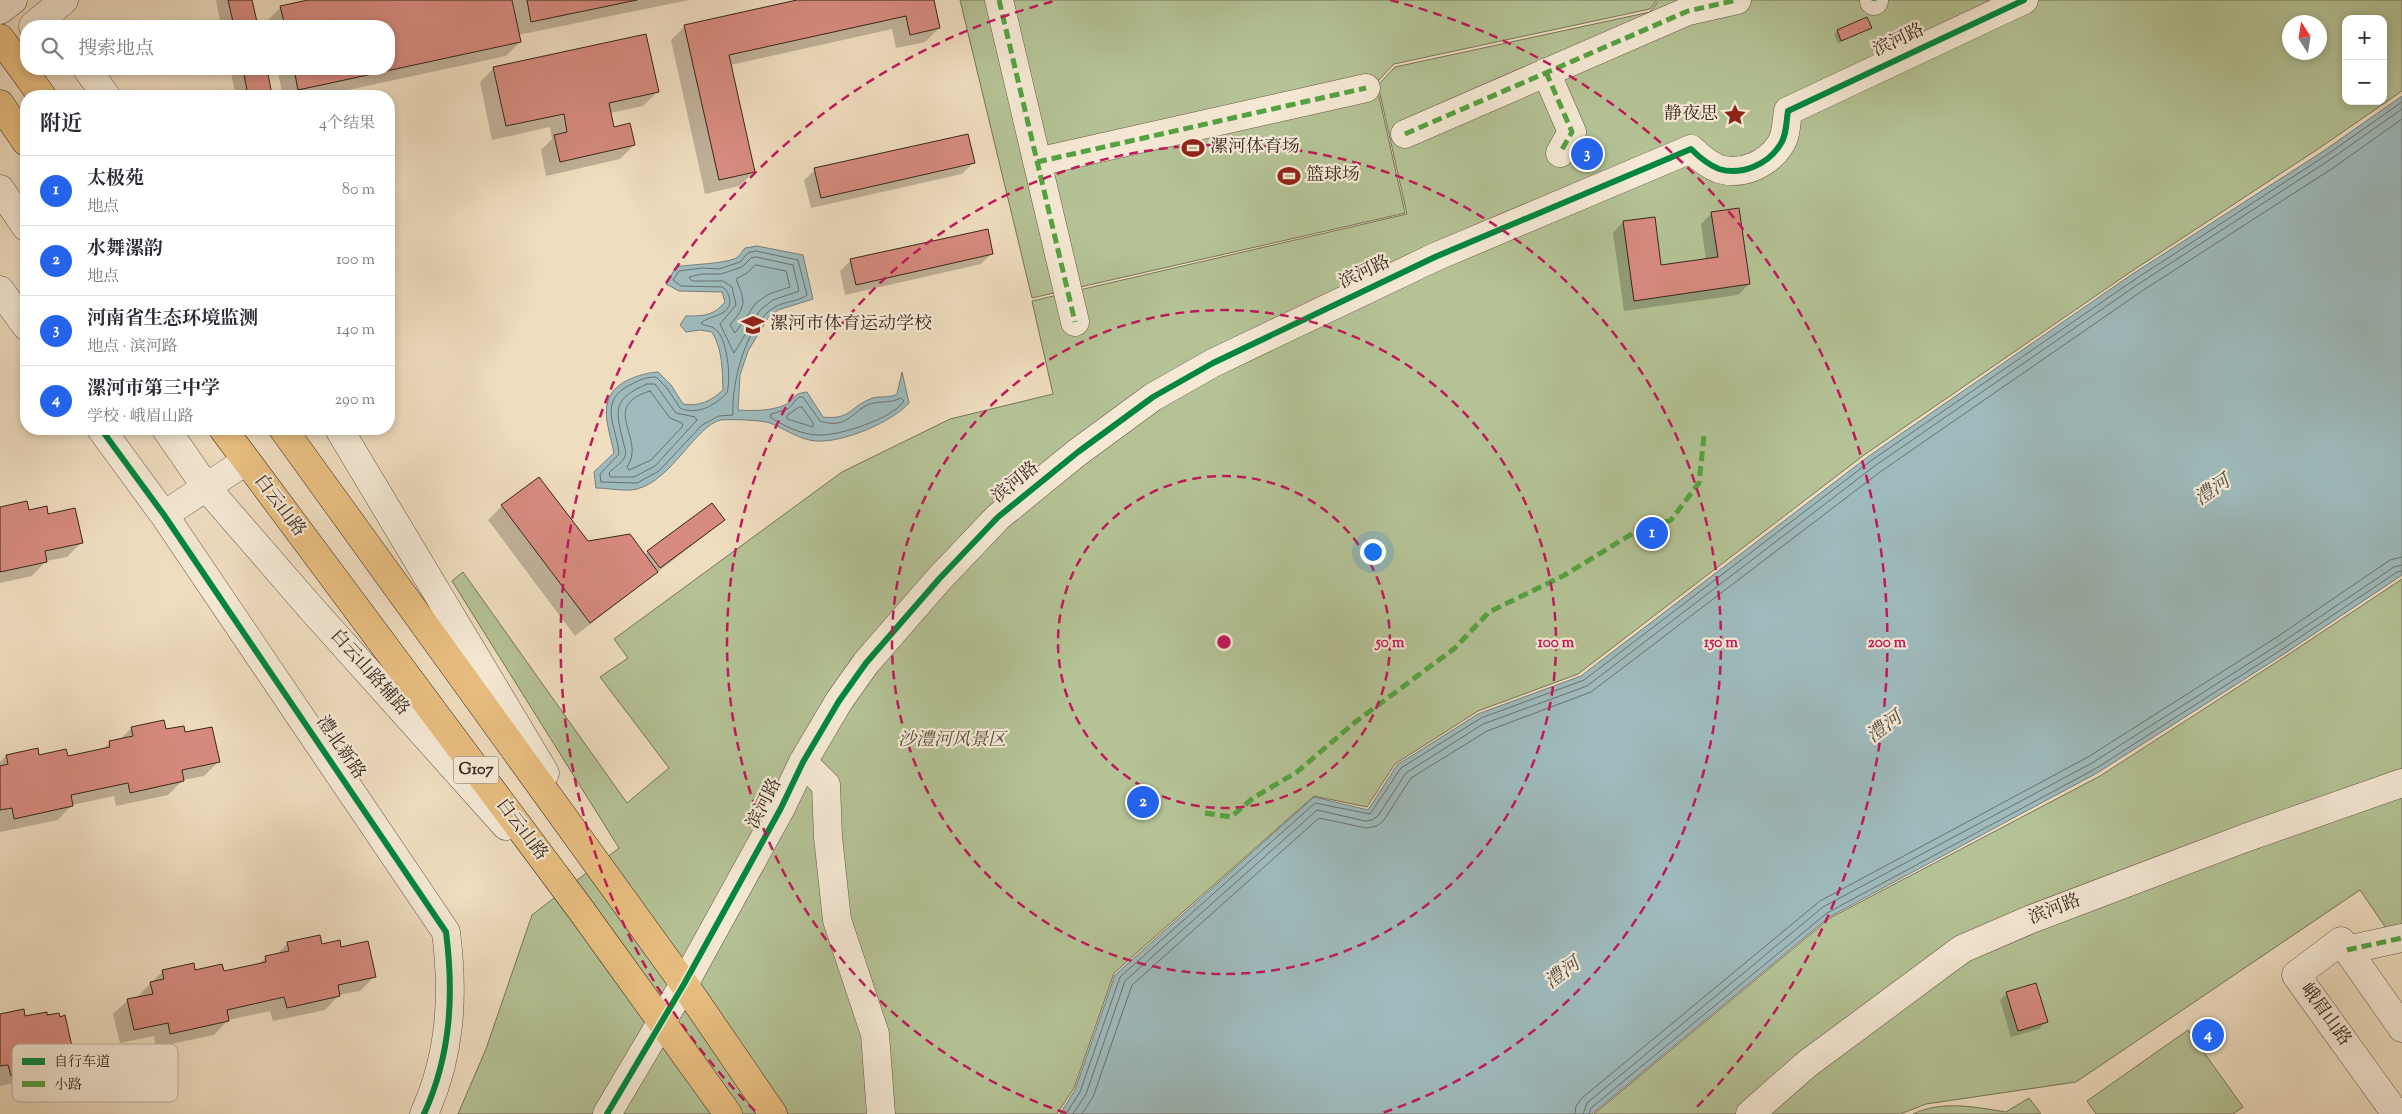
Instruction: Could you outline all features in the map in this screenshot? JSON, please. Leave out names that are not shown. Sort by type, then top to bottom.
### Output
[{"type":"highway","points":[[8,42],[20,61]]},
{"type":"highway","points":[[29,75],[38,90]]},
{"type":"highway","points":[[0,104],[20,133]]},
{"type":"highway","name":"白云山路","points":[[227,435],[581,910],[728,1114]]},
{"type":"highway","name":"G107","points":[[287,435],[684,984],[756,1092],[773,1114]]},
{"type":"street","points":[[0,10],[13,0]]},
{"type":"street","points":[[998,0],[1075,322]]},
{"type":"street","name":"滨河路","points":[[607,1114],[684,984],[781,808],[803,762],[839,701],[866,663],[939,579],[998,517],[1078,452],[1153,397],[1213,363],[1435,257],[1690,149],[1719,169],[1736,171],[1754,167],[1769,158],[1781,145],[1785,134],[1788,111],[2024,0]]},
{"type":"street","points":[[1405,134],[1688,11],[1723,1]]},
{"type":"street","points":[[1546,72],[1572,132],[1560,153]]},
{"type":"street","points":[[91,75],[102,90]]},
{"type":"street","points":[[1037,162],[1366,88]]},
{"type":"street","points":[[0,190],[20,218]]},
{"type":"street","points":[[0,290],[20,318]]},
{"type":"street","name":"澧北新路","points":[[105,435],[164,515],[446,932],[451,971],[448,1030],[434,1092],[424,1114]]},
{"type":"street","name":"白云山路辅路","points":[[170,435],[206,487],[310,607],[581,910]]},
{"type":"street","points":[[343,435],[606,875]]},
{"type":"street","points":[[164,515],[246,462]]},
{"type":"street","points":[[803,762],[826,785],[828,837],[836,920],[875,1034],[881,1114]]},
{"type":"street","name":"滨河路","points":[[1750,1114],[1807,1064],[1962,949],[2029,920],[2236,842],[2402,783]]},
{"type":"street","points":[[2402,938],[2347,950],[2402,1028]]},
{"type":"street","name":"峨眉山路","points":[[2347,950],[2341,941],[2296,975],[2396,1114]]},
{"type":"green space","name":"漯河体育场","points":[[960,0],[1657,0],[1650,9],[1394,64],[1376,83],[1405,213],[1032,298]]},
{"type":"green space","name":"沙澧河风景区","points":[[1659,0],[2402,0],[2402,91],[2387,101],[2387,15],[2342,15],[2342,105],[2382,105],[2129,273],[1864,455],[1578,674],[1478,711],[1395,764],[1367,807],[1314,796],[1114,973],[1074,1088],[1057,1114],[458,1114],[486,1049],[532,915],[619,848],[452,581],[463,572],[627,803],[669,768],[600,677],[628,658],[614,639],[842,472],[950,419],[1053,394],[1032,301],[1407,214],[1378,85],[1395,67],[1650,12]]},
{"type":"green space","points":[[2402,579],[2402,928],[2388,931],[2360,890],[2076,1082],[1926,1104],[1900,1114],[1594,1114],[1830,918],[2100,776]]},
{"type":"green space","points":[[2188,1030],[2243,1107],[2233,1114],[2096,1114],[2087,1101]]},
{"type":"green space","points":[[2029,1098],[2041,1114],[1913,1114],[1935,1107],[1947,1106],[2006,1112]]},
{"type":"water","name":"澧河","points":[[2402,96],[2402,575],[2287,652],[2097,773],[1829,917],[1592,1114],[1060,1114],[1075,1090],[1115,975],[1314,797],[1368,810],[1397,765],[1478,714],[1581,676],[1869,456],[2131,275],[2322,152]]},
{"type":"water","points":[[757,246],[803,255],[813,299],[778,310],[768,318],[748,351],[740,375],[738,410],[762,410],[780,407],[788,403],[796,395],[807,392],[823,417],[839,417],[870,399],[897,394],[902,372],[909,403],[879,424],[853,435],[827,441],[804,439],[766,422],[721,420],[702,432],[672,465],[650,484],[633,490],[596,488],[594,472],[614,453],[606,412],[607,402],[611,394],[618,387],[636,377],[658,372],[671,385],[683,404],[694,405],[704,402],[723,390],[720,353],[712,332],[700,330],[686,332],[680,325],[686,316],[703,315],[716,310],[725,302],[722,292],[679,291],[666,284],[676,267],[733,259],[738,257],[745,248]]},
{"type":"building","points":[[228,0],[252,0],[257,20],[233,20]]},
{"type":"building","points":[[308,0],[512,0],[521,42],[395,69],[395,20],[284,20],[280,6]]},
{"type":"building","points":[[527,0],[637,0],[531,22]]},
{"type":"building","points":[[797,0],[934,0],[940,28],[910,35],[906,16],[729,55],[755,172],[719,180],[684,25]]},
{"type":"building","points":[[1867,17],[1872,28],[1841,41],[1837,30]]},
{"type":"building","points":[[646,34],[659,92],[609,103],[614,127],[630,123],[635,145],[560,162],[554,135],[567,132],[564,114],[506,126],[493,67]]},
{"type":"building","points":[[244,75],[268,75],[271,90],[247,90]]},
{"type":"building","points":[[295,75],[368,75],[298,90]]},
{"type":"building","points":[[968,134],[975,163],[821,198],[814,168]]},
{"type":"building","points":[[1595,142],[1601,156],[1579,166],[1573,152]]},
{"type":"building","points":[[1739,208],[1750,284],[1634,301],[1623,221],[1655,217],[1661,265],[1718,257],[1711,212]]},
{"type":"building","points":[[988,229],[993,254],[856,285],[850,259]]},
{"type":"building","points":[[539,477],[588,541],[630,534],[658,572],[590,623],[501,505]]},
{"type":"building","points":[[27,501],[29,510],[47,506],[48,514],[75,508],[83,543],[45,551],[47,562],[0,572],[0,507]]},
{"type":"building","points":[[712,503],[725,520],[660,568],[647,551]]},
{"type":"building","points":[[164,720],[166,729],[184,726],[185,732],[212,727],[220,762],[182,770],[184,781],[130,793],[128,783],[71,795],[73,806],[14,819],[12,808],[0,810],[0,766],[8,764],[6,755],[38,748],[39,755],[66,749],[68,756],[110,747],[109,741],[133,736],[131,727]]},
{"type":"building","points":[[320,935],[322,944],[340,940],[341,947],[368,941],[376,977],[338,985],[340,996],[287,1008],[284,997],[227,1010],[229,1021],[170,1034],[168,1023],[134,1030],[127,999],[153,994],[150,982],[164,979],[162,970],[194,963],[195,970],[222,964],[224,971],[266,962],[265,956],[289,951],[287,942]]},
{"type":"building","points":[[2036,983],[2048,1022],[2018,1031],[2006,992]]},
{"type":"building","points":[[24,1009],[25,1016],[47,1012],[47,1015],[59,1013],[60,1017],[65,1015],[71,1044],[12,1044],[11,1076],[8,1065],[0,1066],[0,1014]]},
{"type":"marked path","points":[[999,0],[1075,322]]},
{"type":"marked path","points":[[1405,134],[1688,11],[1737,0]]},
{"type":"marked path","points":[[1546,72],[1572,132],[1560,153]]},
{"type":"marked path","points":[[1037,162],[1366,88]]},
{"type":"marked path","points":[[1205,813],[1231,817],[1253,798],[1297,772],[1354,723],[1455,648],[1489,612],[1563,576],[1635,532],[1671,520],[1699,483],[1704,436]]},
{"type":"marked path","points":[[2347,950],[2402,938]]},
{"type":"cycle path","points":[[607,1114],[684,984],[781,808],[803,762],[839,701],[866,663],[939,579],[998,517],[1078,452],[1153,397],[1213,363],[1435,257],[1691,149],[1719,169],[1737,171],[1754,167],[1769,158],[1780,145],[1785,133],[1788,111],[2024,0]]},
{"type":"cycle path","points":[[105,435],[164,515],[446,932],[450,979],[448,1024],[440,1070],[424,1114]]},
{"type":"place","name":"静夜思","points":[[1735,115]]},
{"type":"place","name":"漯河体育场","points":[[1193,148]]},
{"type":"place","name":"河南省生态环境监测","points":[[1587,154]]},
{"type":"place","name":"篮球场","points":[[1289,176]]},
{"type":"place","name":"漯河市体育运动学校","points":[[753,325]]},
{"type":"place","name":"太极苑","points":[[1652,533]]},
{"type":"place","name":"水舞漯韵","points":[[1143,802]]},
{"type":"place","name":"漯河市第三中学","points":[[2208,1035]]}]
